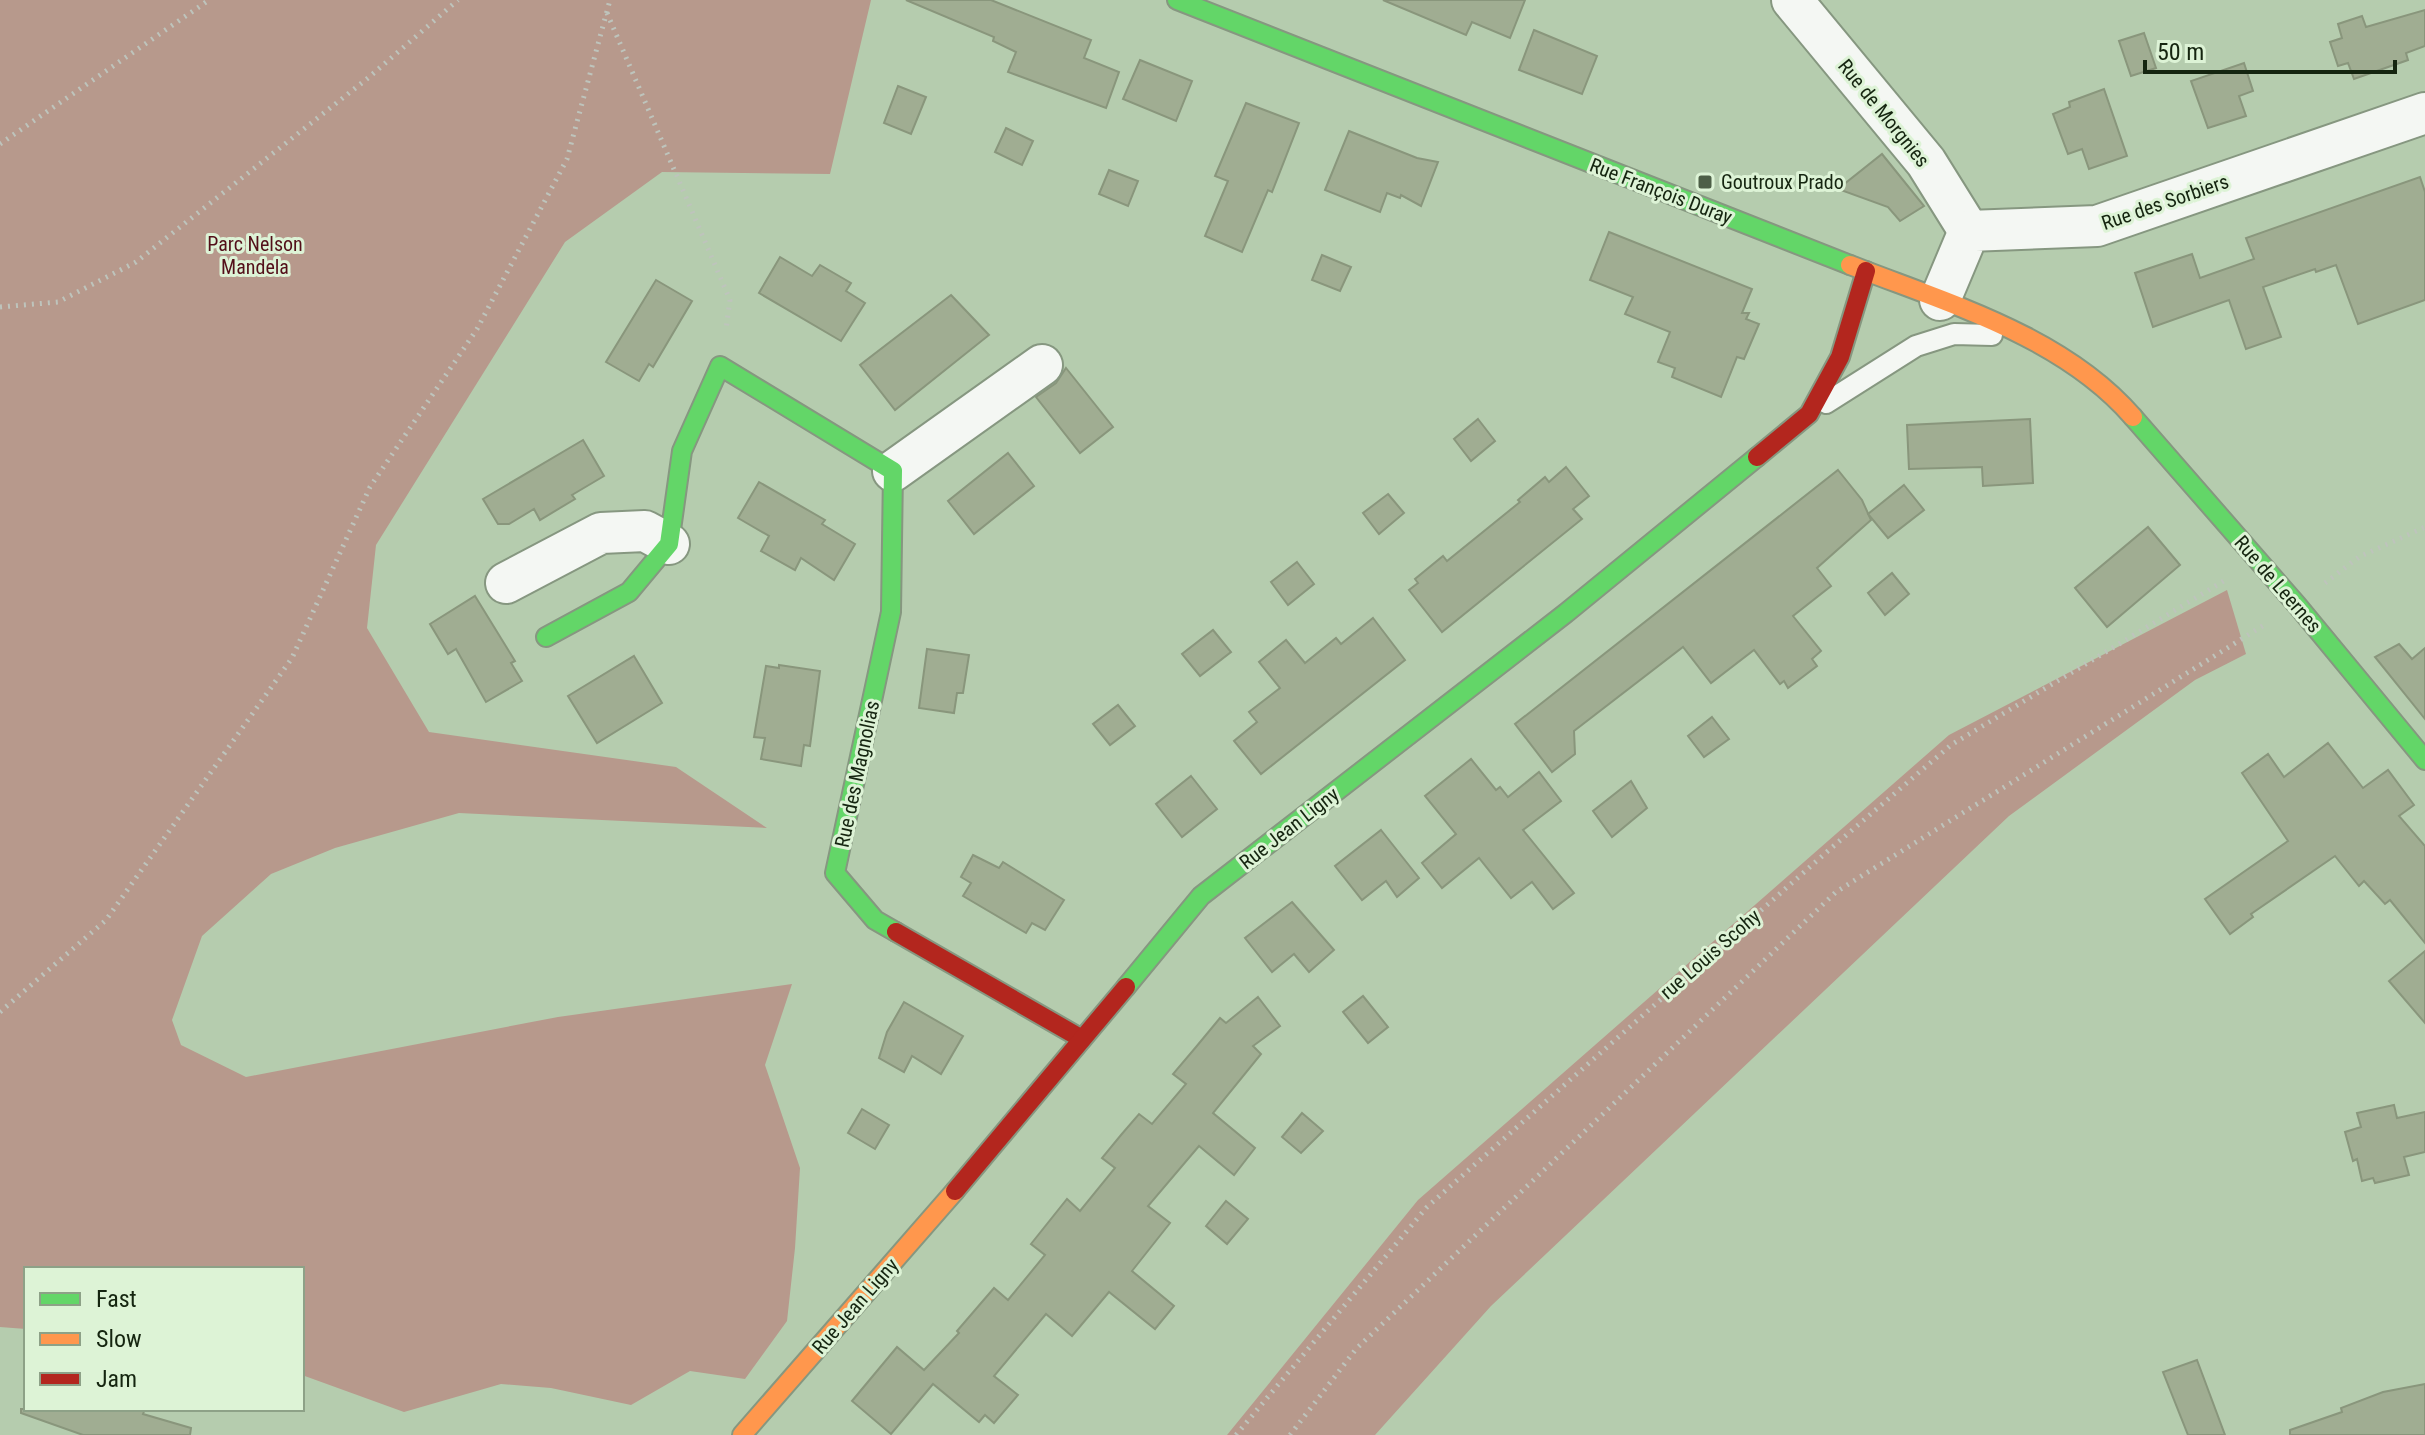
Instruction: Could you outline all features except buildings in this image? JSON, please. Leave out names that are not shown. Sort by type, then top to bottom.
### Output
[{"type":"street","name":"Rue François Duray","points":[[1177,0],[1940,300],[2033,340],[2083,370],[2128,411]]},
{"type":"street","name":"Rue de Morgnies","points":[[1792,0],[1926,162],[1969,231]]},
{"type":"street","name":"Rue des Sorbiers","points":[[1969,231],[2097,226],[2425,113]]},
{"type":"street","points":[[1940,300],[1969,231]]},
{"type":"street","name":"Rue Jean Ligny","points":[[742,1435],[987,1155],[1201,896],[1566,613],[1809,414],[1840,357],[1866,271]]},
{"type":"street","points":[[546,637],[629,592],[669,544],[682,451],[720,366],[893,471],[1042,365]]},
{"type":"street","name":"Rue de Leernes","points":[[2128,411],[2297,605],[2425,760]]},
{"type":"street","name":"Rue des Magnolias","points":[[893,471],[891,612],[835,873],[875,920],[1082,1039]]},
{"type":"street","points":[[506,583],[601,533],[645,531],[669,544]]},
{"type":"lane","points":[[1809,414],[1916,346],[1954,334],[2033,340]]},
{"type":"path","points":[[0,144],[209,0]]},
{"type":"path","points":[[0,307],[58,302],[136,262],[368,78],[458,0]]},
{"type":"path","points":[[0,1012],[106,920],[292,658],[370,487],[477,329],[567,159],[610,0]]},
{"type":"path","points":[[606,11],[730,300],[720,366]]},
{"type":"path","points":[[1290,1435],[1356,1349],[1836,892],[2297,605],[2359,557],[2425,527]]},
{"type":"path","name":"rue Louis Scohy","points":[[1236,1435],[1427,1207],[1840,840],[1951,745],[2258,560]]},
{"type":"green space","name":"Parc Nelson Mandela","points":[[0,0],[871,0],[830,174],[662,172],[565,242],[376,545],[367,628],[429,732],[676,767],[767,828],[459,813],[335,848],[271,874],[202,936],[172,1020],[181,1045],[246,1077],[558,1017],[792,984],[765,1065],[800,1168],[787,1321],[745,1379],[690,1371],[631,1405],[551,1388],[501,1384],[404,1412],[304,1376],[304,1267],[24,1267],[24,1329],[0,1327]]},
{"type":"green space","points":[[2227,590],[2246,654],[2195,680],[2009,816],[1491,1306],[1375,1435],[1227,1435],[1418,1200],[1949,735]]},
{"type":"traffic: fast","points":[[1177,0],[1850,265]]},
{"type":"traffic: fast","points":[[546,637],[629,592],[669,544],[682,451],[720,366],[893,471],[891,612],[835,873],[875,920],[896,932]]},
{"type":"traffic: fast","points":[[2133,417],[2297,605],[2425,760]]},
{"type":"traffic: fast","points":[[1126,987],[1201,896],[1566,613],[1757,457]]},
{"type":"traffic: slow","points":[[1850,265],[1964,308],[2038,343],[2073,364],[2105,389],[2133,417]]},
{"type":"traffic: slow","points":[[742,1435],[955,1191]]},
{"type":"traffic: jam","points":[[1757,457],[1809,414],[1840,357],[1866,271]]},
{"type":"traffic: jam","points":[[896,932],[1082,1039]]},
{"type":"traffic: jam","points":[[955,1191],[1126,987]]},
{"type":"place","name":"Goutroux Prado","points":[[1705,182]]}]
